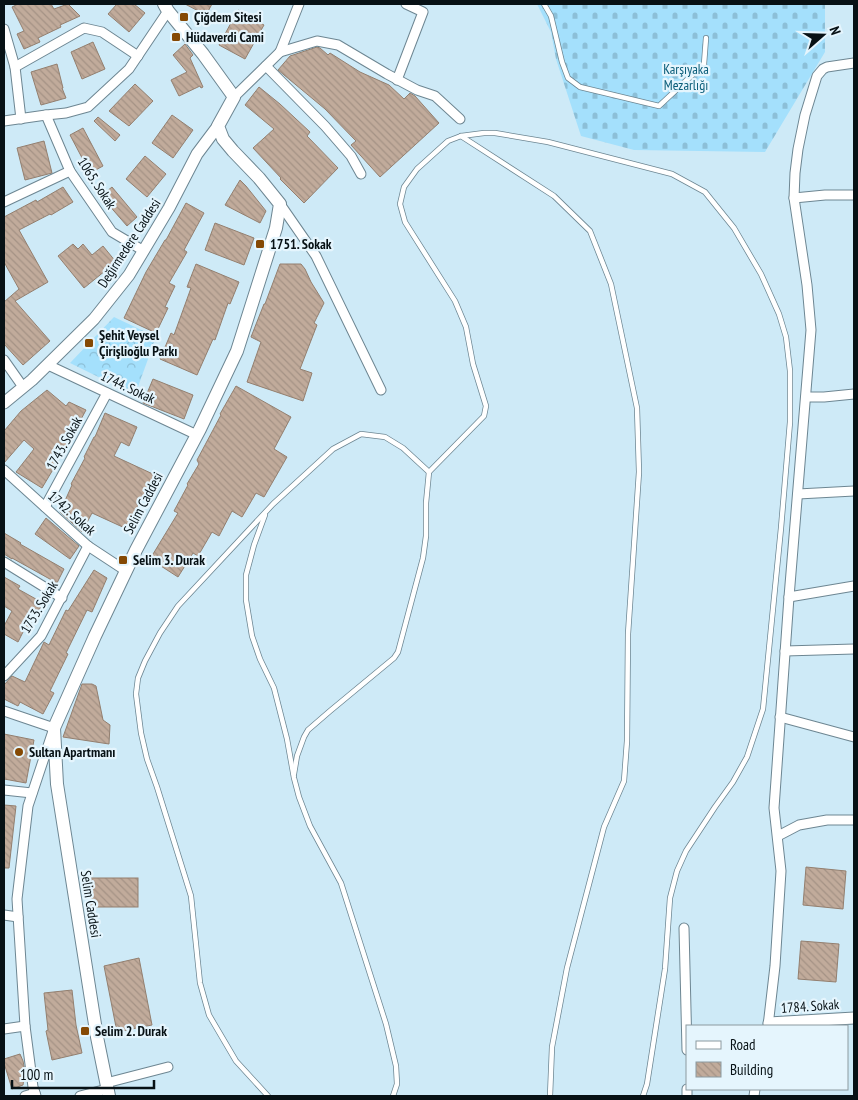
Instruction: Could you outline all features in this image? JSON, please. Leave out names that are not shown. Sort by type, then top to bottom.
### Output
[{"type":"main road","points":[[166,7],[234,97],[218,126],[223,140],[260,178],[280,204]]},
{"type":"main road","name":"Selim Caddesi","points":[[107,1090],[57,784],[54,728],[126,571],[197,435],[236,351],[276,228],[280,204]]},
{"type":"street","points":[[234,97],[280,52],[299,4]]},
{"type":"street","points":[[397,80],[423,12],[406,4]]},
{"type":"street","points":[[4,121],[66,114],[88,107],[129,69],[166,7]]},
{"type":"street","points":[[15,67],[84,28],[102,32],[138,56]]},
{"type":"street","points":[[4,29],[15,67],[21,119]]},
{"type":"street","points":[[280,52],[317,41],[338,45],[397,80],[434,96],[460,119]]},
{"type":"street","points":[[768,1025],[775,966],[781,871],[774,808],[811,330],[807,285],[794,198],[795,173],[805,115],[819,72],[827,66],[854,63]]},
{"type":"street","points":[[266,66],[351,156],[361,174]]},
{"type":"street","name":"1065. Sokak","points":[[46,115],[70,171],[112,232],[144,251]]},
{"type":"street","name":"Değirmedere Caddesi","points":[[4,403],[48,364],[94,319],[129,274],[169,208],[197,154],[218,126]]},
{"type":"street","points":[[4,202],[70,171]]},
{"type":"street","points":[[794,198],[854,195]]},
{"type":"street","points":[[280,204],[316,256],[381,390]]},
{"type":"street","points":[[4,360],[23,387]]},
{"type":"street","name":"1744. Sokak","points":[[48,364],[197,435]]},
{"type":"street","name":"1743. Sokak","points":[[45,507],[107,392]]},
{"type":"street","points":[[806,397],[854,394]]},
{"type":"street","name":"1742. Sokak","points":[[4,470],[88,546],[126,571]]},
{"type":"street","points":[[798,494],[854,491]]},
{"type":"street","name":"1753. Sokak","points":[[4,676],[41,636],[88,546]]},
{"type":"street","points":[[4,562],[62,598]]},
{"type":"street","points":[[790,597],[854,586]]},
{"type":"street","points":[[785,651],[854,649]]},
{"type":"street","points":[[4,711],[54,728],[28,806],[17,899],[26,1026],[35,1095],[25,1096]]},
{"type":"street","points":[[780,717],[854,737]]},
{"type":"street","points":[[4,790],[32,793]]},
{"type":"street","points":[[778,836],[799,825],[827,820],[854,820]]},
{"type":"street","points":[[4,915],[18,917]]},
{"type":"street","points":[[684,928],[686,1025]]},
{"type":"street","name":"1784. Sokak","points":[[768,1025],[854,1018]]},
{"type":"street","points":[[4,1029],[26,1026]]},
{"type":"street","points":[[80,1096],[107,1090],[168,1067]]},
{"type":"lane","points":[[544,4],[551,16],[562,62],[568,78],[580,87],[659,106],[704,64],[706,38]]},
{"type":"lane","points":[[294,778],[297,756],[308,730],[394,658],[398,652],[423,558],[429,472],[484,416],[486,406],[473,364],[466,327],[455,301],[405,222],[400,204],[404,187],[417,169],[448,141],[461,136],[495,133],[548,142],[672,174],[704,192],[734,228],[761,274],[779,314],[786,337],[790,371],[790,422],[763,709],[747,757],[734,782],[686,851],[677,871],[670,898],[664,969],[643,1096]]},
{"type":"lane","points":[[461,136],[554,196],[590,231],[611,284],[637,408],[639,472],[628,634],[627,741],[624,781],[604,827],[567,968],[552,1048],[550,1096]]},
{"type":"lane","points":[[268,1096],[236,1061],[209,1015],[200,983],[191,896],[147,759],[141,732],[136,694],[138,678],[160,634],[178,606],[273,504],[333,449],[361,434],[385,437],[403,448],[429,472]]},
{"type":"lane","points":[[266,512],[254,544],[246,575],[246,600],[252,636],[260,660],[274,688],[287,739],[294,778],[310,826],[341,883],[386,1024],[396,1066],[397,1084],[393,1096]]},
{"type":"green space","name":"Karşıyaka Mezarlığı","points":[[537,4],[825,4],[825,52],[765,152],[634,150],[581,136],[556,59],[551,32]]},
{"type":"green space","points":[[114,317],[156,337],[135,395],[70,363]]},
{"type":"building","points":[[18,4],[51,4],[54,9],[68,4],[80,16],[60,25],[61,27],[38,38],[40,42],[24,49],[17,34],[24,31],[12,7]]},
{"type":"building","points":[[117,4],[134,4],[145,13],[129,32],[108,14]]},
{"type":"building","points":[[185,4],[212,4],[206,15]]},
{"type":"building","points":[[238,10],[264,25],[245,59],[219,45]]},
{"type":"building","points":[[93,42],[105,69],[82,79],[71,52]]},
{"type":"building","points":[[185,44],[193,55],[190,58],[203,87],[201,88],[200,86],[179,96],[171,80],[187,72],[173,55]]},
{"type":"building","points":[[317,47],[360,72],[389,85],[404,99],[410,93],[415,96],[439,123],[380,177],[351,145],[356,141],[325,109],[278,70],[290,56]]},
{"type":"building","points":[[57,64],[66,98],[41,105],[31,72]]},
{"type":"building","points":[[135,84],[153,101],[129,126],[109,111]]},
{"type":"building","points":[[259,87],[310,132],[307,136],[338,168],[304,203],[253,148],[274,129],[245,105]]},
{"type":"building","points":[[172,115],[193,130],[173,158],[152,143]]},
{"type":"building","points":[[98,117],[120,135],[115,141],[94,121]]},
{"type":"building","points":[[83,128],[103,166],[90,173],[70,135]]},
{"type":"building","points":[[44,141],[52,173],[25,180],[17,148]]},
{"type":"building","points":[[145,156],[166,174],[147,197],[126,179]]},
{"type":"building","points":[[240,180],[266,211],[260,223],[225,205]]},
{"type":"building","points":[[63,187],[73,202],[19,230],[48,282],[15,301],[50,341],[23,365],[4,344],[4,302],[19,289],[4,262],[4,217],[36,200],[37,202]]},
{"type":"building","points":[[112,187],[137,217],[127,226],[101,196]]},
{"type":"building","points":[[186,203],[204,213],[184,250],[187,252],[169,283],[175,286],[165,307],[168,308],[156,333],[124,318],[146,272]]},
{"type":"building","points":[[215,223],[254,238],[244,265],[205,250]]},
{"type":"building","points":[[73,244],[78,249],[83,244],[92,255],[103,246],[116,262],[84,288],[58,256]]},
{"type":"building","points":[[196,264],[239,282],[230,304],[228,303],[215,340],[213,339],[197,375],[160,359],[171,333],[174,335],[191,288],[187,287]]},
{"type":"building","points":[[280,264],[301,264],[324,303],[314,323],[317,325],[300,369],[312,373],[303,401],[247,382],[261,342],[251,337]]},
{"type":"building","points":[[153,379],[193,395],[184,419],[143,403]]},
{"type":"building","points":[[236,386],[291,417],[274,449],[287,457],[264,497],[256,493],[242,517],[232,511],[219,536],[212,532],[198,556],[193,553],[178,577],[150,559],[178,513],[174,511],[199,464],[197,460]]},
{"type":"building","points":[[47,390],[66,406],[69,402],[86,410],[42,488],[16,472],[34,449],[24,440],[4,463],[4,431],[21,411]]},
{"type":"building","points":[[105,413],[137,427],[129,446],[121,442],[114,456],[155,475],[145,497],[142,496],[127,529],[92,513],[82,532],[60,512],[71,484]]},
{"type":"building","points":[[46,518],[79,546],[70,559],[35,534]]},
{"type":"building","points":[[4,533],[64,569],[57,583],[4,554]]},
{"type":"building","points":[[94,570],[107,578],[92,612],[87,610],[66,653],[68,654],[50,691],[54,693],[43,714],[20,702],[18,706],[4,699],[4,685],[12,676],[25,682],[44,642],[49,645],[66,610],[68,611]]},
{"type":"building","points":[[4,577],[20,586],[18,589],[43,603],[27,631],[24,630],[18,642],[4,634],[4,626],[12,611],[4,606]]},
{"type":"building","points":[[82,684],[96,686],[103,720],[110,725],[109,744],[63,737]]},
{"type":"building","name":"Sultan Apartmanı","points":[[4,734],[34,740],[26,783],[4,779]]},
{"type":"building","points":[[4,805],[16,806],[9,868],[4,868]]},
{"type":"building","points":[[806,867],[846,871],[843,909],[803,905]]},
{"type":"building","points":[[91,878],[138,878],[138,907],[91,907]]},
{"type":"building","points":[[801,941],[839,944],[836,982],[798,979]]},
{"type":"building","points":[[139,958],[152,1025],[117,1032],[104,966]]},
{"type":"building","points":[[72,990],[76,1025],[82,1053],[52,1060],[46,1031],[48,1030],[44,993]]},
{"type":"building","points":[[20,1054],[25,1071],[23,1085],[12,1089],[4,1059]]},
{"type":"place","name":"Çiğdem Sitesi","points":[[184,17]]},
{"type":"place","name":"Hüdaverdi Cami","points":[[176,37]]},
{"type":"place","name":"1751. Sokak","points":[[260,244]]},
{"type":"place","name":"Şehit Veysel Çirişlioğlu Parkı","points":[[89,343]]},
{"type":"place","name":"Selim 3. Durak","points":[[123,560]]},
{"type":"place","name":"Sultan Apartmanı","points":[[19,752]]},
{"type":"place","name":"Selim 2. Durak","points":[[85,1031]]}]
